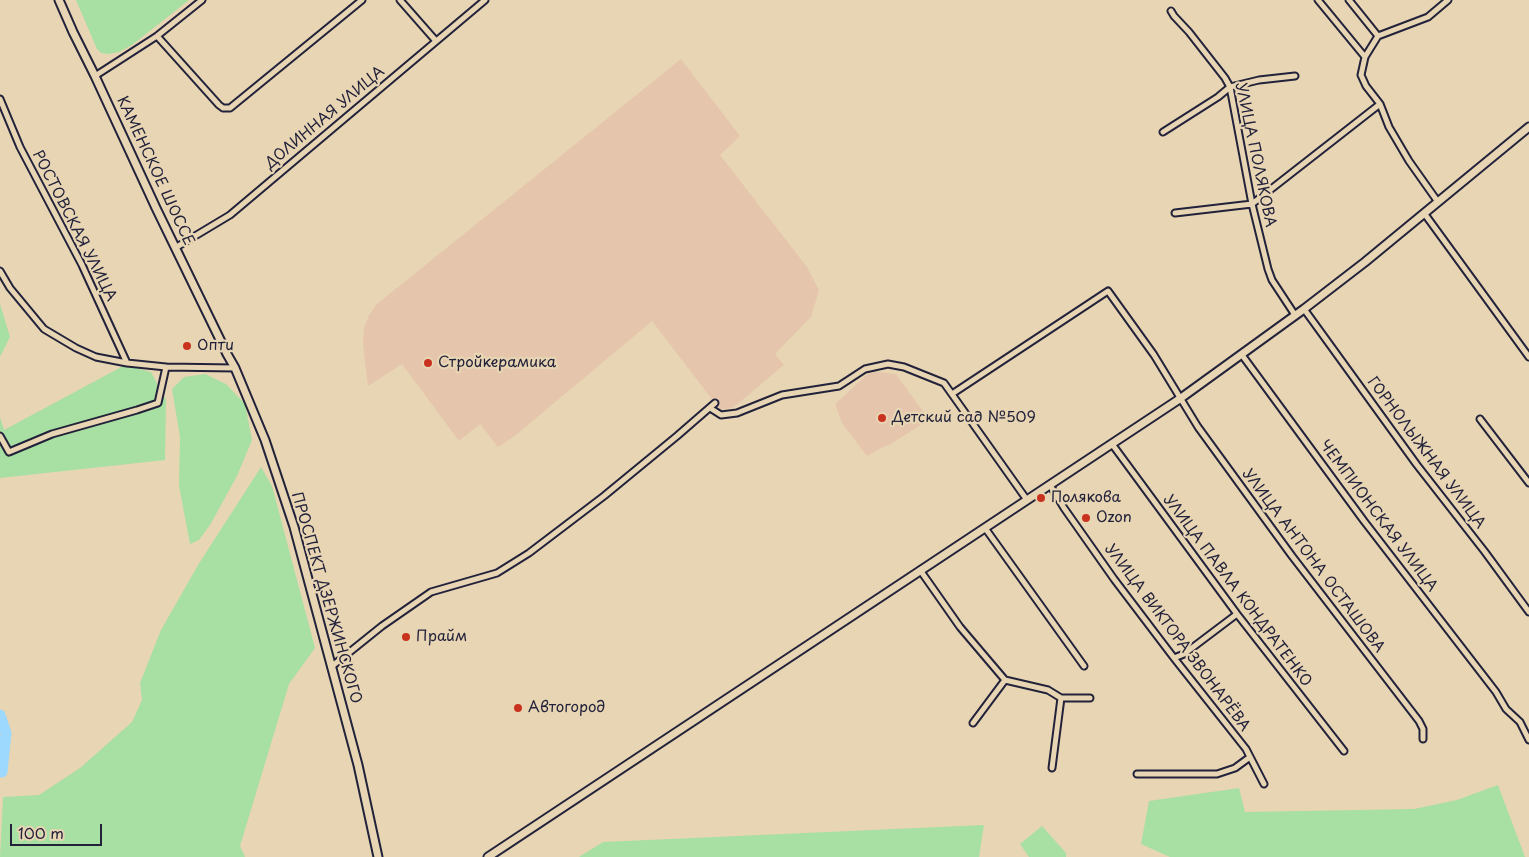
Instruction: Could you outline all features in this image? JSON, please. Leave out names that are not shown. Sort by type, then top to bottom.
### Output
[{"type":"street","name":"КАМЕНСКОЕ ШОССЕ","points":[[59,0],[175,248],[227,354]]},
{"type":"street","points":[[95,76],[157,36],[202,0]]},
{"type":"street","points":[[157,36],[219,105],[223,108],[230,108],[362,0]]},
{"type":"street","points":[[400,0],[436,41]]},
{"type":"street","name":"ДОЛИННАЯ УЛИЦА","points":[[175,248],[230,215],[485,0]]},
{"type":"street","points":[[1318,0],[1365,57]]},
{"type":"street","points":[[1349,0],[1378,36]]},
{"type":"street","points":[[1438,202],[1404,152],[1389,127],[1380,104],[1366,86],[1361,75],[1365,57],[1378,36],[1428,17],[1448,0]]},
{"type":"street","name":"УЛИЦА ПОЛЯКОВА","points":[[1171,11],[1225,78],[1230,87],[1252,204],[1270,274],[1295,315]]},
{"type":"street","points":[[1163,132],[1218,97],[1230,87],[1259,80],[1295,76]]},
{"type":"street","name":"РОСТОВСКАЯ УЛИЦА","points":[[0,99],[20,147],[82,265],[126,363]]},
{"type":"street","points":[[1175,213],[1252,204],[1380,104]]},
{"type":"street","points":[[488,857],[1112,444],[1242,355],[1365,262],[1529,127]]},
{"type":"street","points":[[1424,213],[1529,357]]},
{"type":"street","points":[[0,271],[10,288],[44,329],[76,348],[96,357],[126,363],[166,367],[235,368]]},
{"type":"street","name":"УЛИЦА АНТОНА ОСТАШОВА","points":[[952,394],[1108,291],[1154,355],[1198,427],[1292,556],[1419,722],[1423,729],[1423,739]]},
{"type":"street","name":"ГОРНОЛЫЖНАЯ УЛИЦА","points":[[1304,309],[1417,464],[1529,612]]},
{"type":"street","name":"ПРОСПЕКТ ДЗЕРЖИНСКОГО","points":[[227,354],[235,368],[265,440],[294,527],[358,764],[378,857]]},
{"type":"street","name":"ЧЕМПИОНСКАЯ УЛИЦА","points":[[1242,355],[1364,521],[1496,692],[1506,709],[1520,722],[1529,740]]},
{"type":"street","points":[[710,408],[721,414],[737,413],[782,395],[839,386],[865,369],[888,364],[904,367],[944,383],[1027,500]]},
{"type":"street","points":[[0,436],[9,452],[52,434],[158,403],[166,367]]},
{"type":"street","points":[[331,667],[382,626],[430,592],[497,573],[529,553],[604,496],[715,403]]},
{"type":"street","points":[[1480,419],[1529,483]]},
{"type":"street","name":"УЛИЦА ПАВЛА КОНДРАТЕНКО","points":[[1112,444],[1238,614],[1344,751]]},
{"type":"street","name":"УЛИЦА ВИКТОРА ЗВОНАРЁВА","points":[[1050,485],[1069,516],[1174,658],[1246,749],[1264,784]]},
{"type":"street","points":[[985,528],[1084,666]]},
{"type":"street","points":[[920,570],[960,627],[1005,680],[1048,690],[1060,698],[1090,698]]},
{"type":"street","points":[[1174,658],[1184,654],[1238,614]]},
{"type":"street","points":[[974,723],[1005,680]]},
{"type":"street","points":[[1052,768],[1060,698]]},
{"type":"street","points":[[1137,774],[1217,774],[1235,768],[1250,757]]},
{"type":"shaded area","points":[[681,59],[740,136],[720,155],[807,267],[819,290],[811,317],[775,354],[784,365],[734,407],[721,411],[652,321],[516,435],[498,447],[480,424],[459,441],[402,364],[368,386],[363,344],[364,328],[369,315],[377,304]]},
{"type":"shaded area","name":"Детский сад №509","points":[[871,371],[896,374],[924,413],[922,424],[891,444],[867,456],[842,423],[835,404]]},
{"type":"green space","points":[[76,0],[189,0],[132,45],[119,52],[108,54],[101,53],[97,49]]},
{"type":"green space","points":[[0,304],[10,337],[0,357]]},
{"type":"green space","points":[[125,365],[151,372],[166,400],[165,460],[0,478],[0,417],[4,430]]},
{"type":"green space","points":[[205,374],[226,384],[245,404],[252,440],[237,476],[210,525],[199,540],[190,544],[179,486],[180,437],[172,389],[184,377]]},
{"type":"green space","points":[[261,467],[272,486],[315,648],[289,684],[240,846],[245,857],[0,857],[3,797],[39,795],[80,768],[132,722],[142,700],[140,683],[161,630],[198,565]]},
{"type":"green space","points":[[1498,785],[1525,857],[1170,857],[1141,844],[1149,801],[1239,788],[1245,812],[1414,809],[1457,800]]},
{"type":"green space","points":[[984,825],[979,857],[579,857],[603,842]]},
{"type":"green space","points":[[1042,826],[1066,853],[1066,857],[1029,857],[1020,844]]},
{"type":"waterway","points":[[0,715],[6,733],[2,772]]},
{"type":"place","name":"Опти","points":[[187,346]]},
{"type":"place","name":"Стройкерамика","points":[[428,363]]},
{"type":"place","name":"Детский сад №509","points":[[882,418]]},
{"type":"place","name":"Полякова","points":[[1041,498]]},
{"type":"place","name":"Ozon","points":[[1086,518]]},
{"type":"place","name":"Прайм","points":[[406,637]]},
{"type":"place","name":"Автогород","points":[[518,708]]}]
